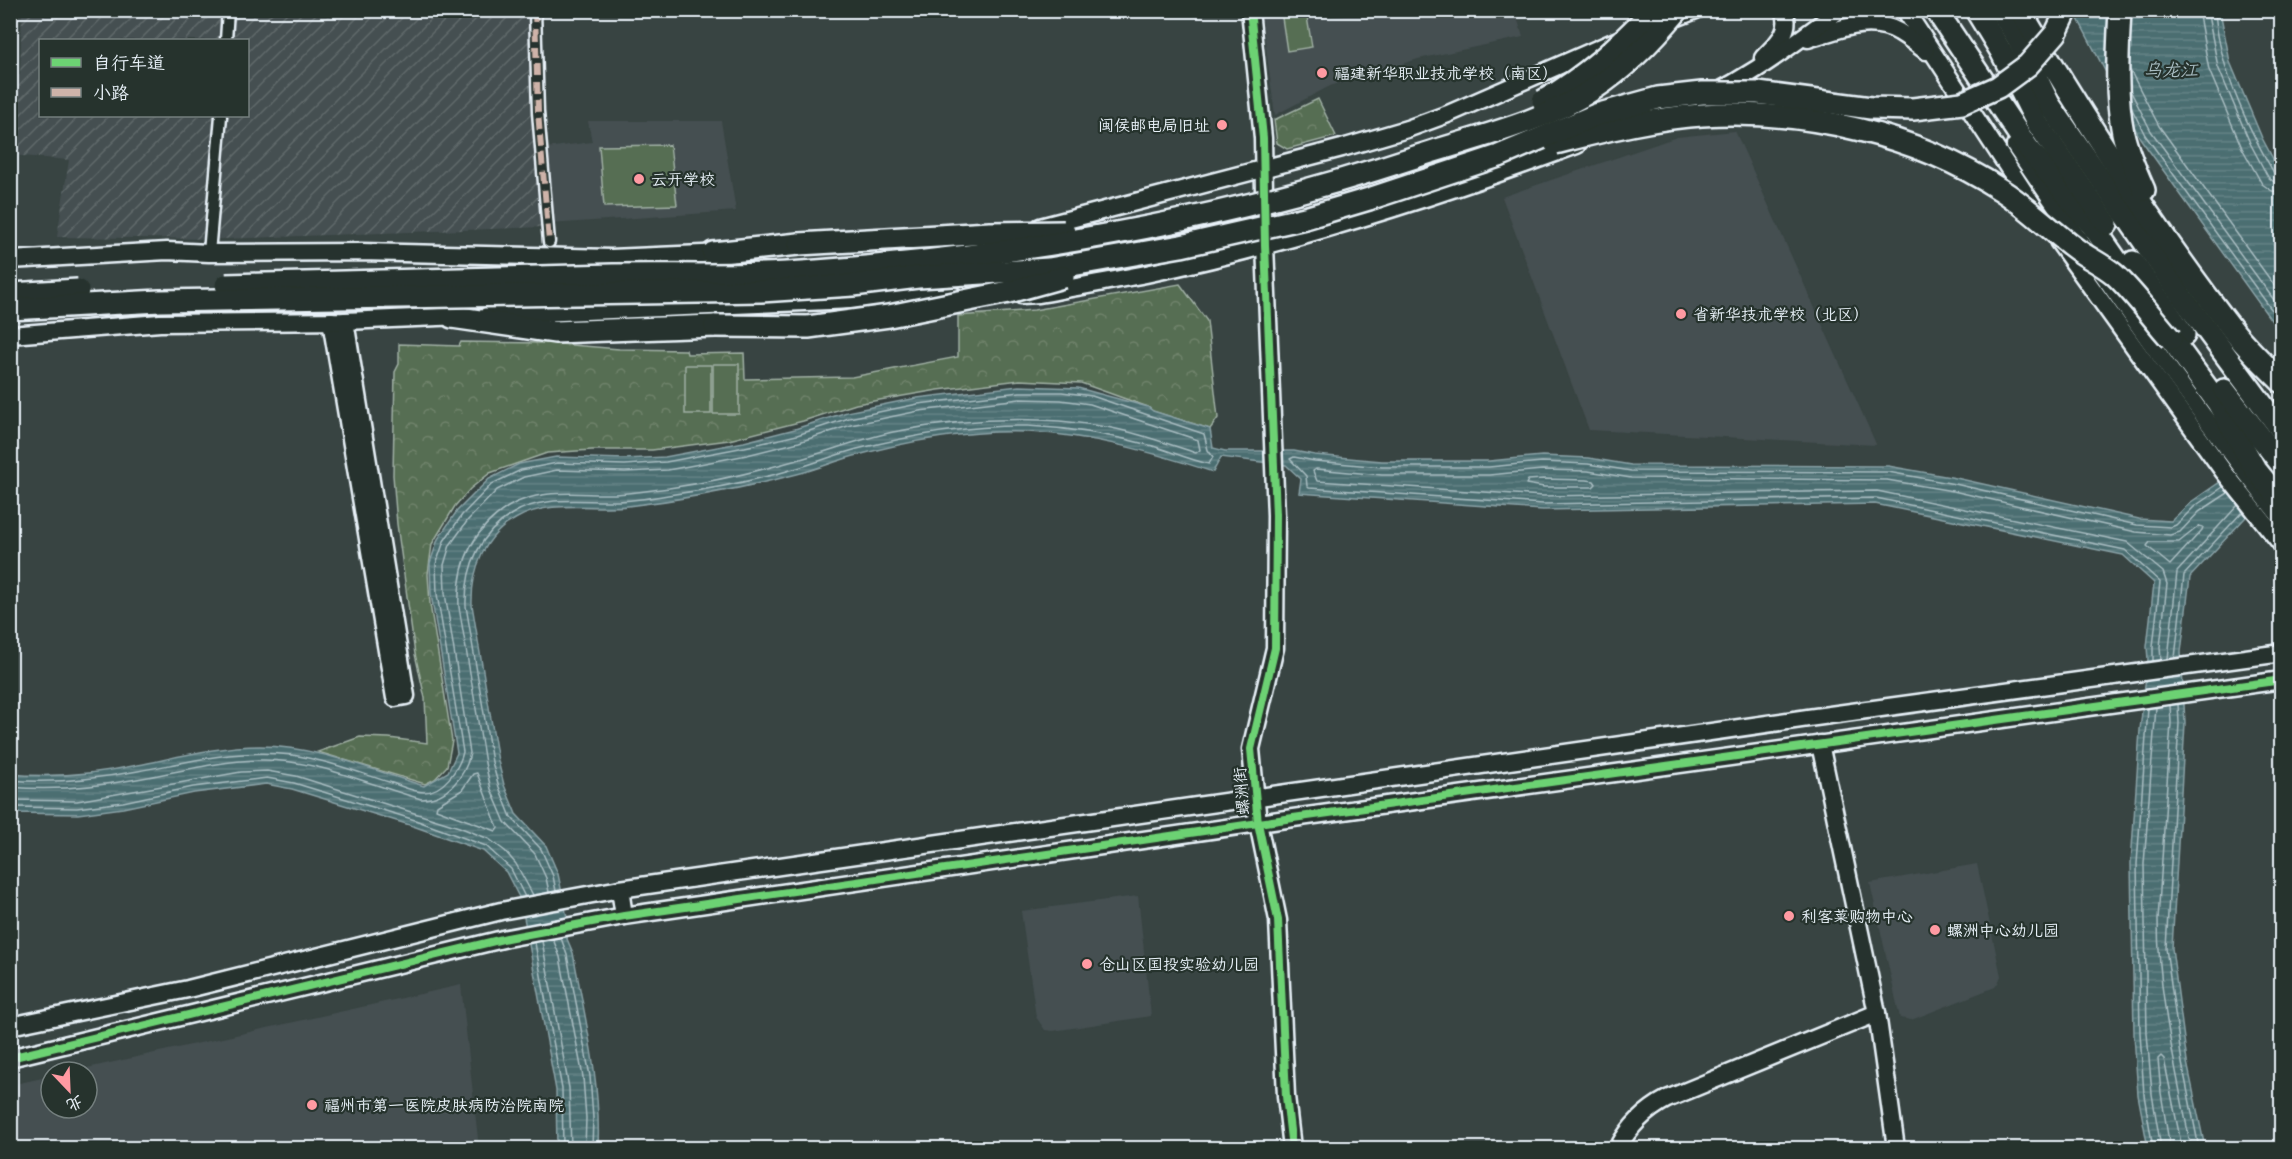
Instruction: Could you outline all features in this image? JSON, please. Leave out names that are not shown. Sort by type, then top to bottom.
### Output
[{"type":"highway","points":[[1420,156],[1472,135],[1562,90],[1608,57],[1653,10]]},
{"type":"highway","points":[[1936,10],[2028,148],[2094,228],[2218,403],[2255,469],[2268,505]]},
{"type":"highway","points":[[1976,10],[2001,51],[2037,123],[2188,340],[2282,465]]},
{"type":"highway","points":[[2000,10],[2018,39],[2049,104],[2183,298],[2282,431]]},
{"type":"highway","points":[[2020,10],[2064,87],[2169,242],[2236,334],[2282,382]]},
{"type":"highway","points":[[10,309],[140,301],[761,291],[853,285],[918,277],[1049,269],[1135,254],[1305,218],[1499,156],[1596,115],[1658,98],[1682,94],[1758,93],[1897,109],[1962,103],[1998,87],[2028,65],[2056,33],[2067,10]]},
{"type":"highway","points":[[2120,10],[2118,89],[2124,134],[2142,187],[2169,242]]},
{"type":"highway","points":[[10,294],[397,279],[814,272],[976,256],[1069,243],[1235,209],[1353,178],[1513,126],[1592,90],[1630,61],[1660,32],[1690,11]]},
{"type":"highway","points":[[1499,156],[1635,124],[1700,115],[1796,117],[1866,131],[1940,158],[2000,189],[2075,249],[2114,274],[2171,339]]},
{"type":"highway","points":[[713,253],[799,244],[990,233],[1125,231]]},
{"type":"highway","points":[[452,317],[555,332],[715,326],[808,327],[889,316],[1009,292],[1102,267],[1135,254]]},
{"type":"street","points":[[226,39],[228,10]]},
{"type":"street","points":[[535,10],[538,112],[549,242]]},
{"type":"street","name":"螺洲街","points":[[1250,10],[1263,138],[1264,245],[1275,504],[1275,648],[1251,749],[1257,823],[1278,920],[1285,1068],[1292,1149]]},
{"type":"street","points":[[1744,78],[1784,34],[1788,19],[1785,10]]},
{"type":"street","points":[[10,335],[160,323],[338,321],[875,298],[1039,294],[1146,274],[1264,245],[1395,208],[1671,113],[1744,78],[1796,43],[1839,10]]},
{"type":"street","points":[[1905,10],[2010,174],[2231,467],[2282,519]]},
{"type":"street","points":[[1927,10],[2231,467]]},
{"type":"street","points":[[10,260],[157,251],[362,252],[611,258],[809,251],[1001,235],[1035,229],[1342,148],[1432,120],[1601,46],[1690,11]]},
{"type":"street","points":[[1796,43],[1863,23],[1875,24],[1898,31],[1933,55]]},
{"type":"street","points":[[209,253],[221,117]]},
{"type":"street","points":[[338,321],[406,696],[395,698],[338,321]]},
{"type":"street","points":[[2268,505],[2282,545]]},
{"type":"street","points":[[10,1026],[188,988],[501,911],[620,889],[2282,653]]},
{"type":"street","points":[[10,1058],[507,938],[624,916],[1257,823],[2282,680]]},
{"type":"street","points":[[1820,744],[1877,1013],[1896,1149]]},
{"type":"street","points":[[620,889],[624,916]]},
{"type":"street","points":[[1618,1149],[1628,1132],[1642,1117],[1667,1099],[1877,1013]]},
{"type":"shaded area","name":"福建新华职业技术学校（南区）","points":[[1399,10],[1515,11],[1523,37],[1418,59],[1330,86],[1275,115],[1261,11],[1320,11],[1328,18]]},
{"type":"shaded area","points":[[22,11],[532,11],[544,227],[221,239],[57,237],[69,160],[11,155],[10,75],[20,75]]},
{"type":"shaded area","name":"云开学校","points":[[588,121],[721,121],[736,211],[549,224],[546,148],[592,142]]},
{"type":"shaded area","name":"省新华技术学校（北区）","points":[[1735,131],[1876,445],[1589,430],[1502,197],[1677,137]]},
{"type":"shaded area","name":"螺洲中心幼儿园","points":[[1977,864],[2001,976],[1998,983],[1995,987],[1911,1020],[1900,1018],[1870,883]]},
{"type":"shaded area","name":"仓山区国投实验幼儿园","points":[[1138,896],[1151,1016],[1053,1031],[1045,1030],[1036,1017],[1021,911]]},
{"type":"shaded area","points":[[461,985],[479,1148],[11,1148],[11,1085],[39,1079],[39,1120],[99,1120],[99,1065]]},
{"type":"green space","points":[[1281,11],[1306,11],[1312,47],[1287,51]]},
{"type":"green space","points":[[1318,99],[1336,136],[1287,149],[1277,143],[1274,120]]},
{"type":"green space","points":[[670,145],[677,205],[604,207],[599,146]]},
{"type":"green space","points":[[1180,284],[1207,321],[1218,418],[1210,429],[1152,411],[1148,407],[1081,383],[1020,380],[938,390],[856,404],[803,421],[729,440],[652,450],[547,453],[490,473],[470,489],[455,506],[432,544],[428,574],[430,604],[452,741],[447,766],[435,779],[425,784],[318,752],[360,737],[427,743],[425,698],[415,654],[397,524],[393,475],[395,372],[399,364],[399,344],[459,346],[461,342],[548,343],[619,349],[686,350],[687,354],[744,353],[745,379],[852,377],[958,357],[958,316],[1034,310]]},
{"type":"green space","points":[[713,364],[739,364],[739,414],[713,414]]},
{"type":"green space","points":[[685,365],[711,365],[711,414],[685,414]]},
{"type":"water","name":"乌龙江","points":[[2074,11],[2220,11],[2230,62],[2262,138],[2281,174],[2281,334],[2140,138]]},
{"type":"water","points":[[1019,386],[1078,388],[1148,407],[1153,411],[1210,429],[1213,448],[1225,451],[1294,451],[1382,461],[1489,461],[1542,456],[1589,458],[1631,465],[1888,466],[1956,478],[2139,519],[2171,521],[2191,502],[2281,440],[2281,482],[2190,577],[2181,652],[2185,723],[2172,948],[2187,1062],[2205,1148],[2148,1148],[2138,1095],[2134,1034],[2131,863],[2140,730],[2154,583],[2123,555],[1875,504],[1543,510],[1299,493],[1301,479],[1286,465],[1221,457],[1213,472],[1145,451],[1099,441],[1052,434],[1007,432],[963,434],[899,445],[850,457],[805,472],[692,497],[628,506],[558,507],[530,512],[517,518],[496,534],[482,555],[474,579],[472,605],[504,785],[516,814],[546,846],[558,874],[569,927],[567,939],[573,953],[595,1074],[598,1148],[557,1148],[556,1090],[521,901],[506,872],[483,851],[413,826],[292,789],[266,784],[194,793],[123,808],[78,814],[11,813],[10,774],[42,776],[90,773],[199,752],[245,746],[281,747],[323,754],[424,786],[448,772],[457,753],[431,594],[430,563],[438,539],[457,511],[489,479],[519,464],[556,457],[625,459],[665,457],[744,442],[847,412],[917,398]]},
{"type":"marked path","points":[[535,10],[538,112],[549,242]]},
{"type":"cycle path","points":[[1250,10],[1263,138],[1276,515],[1275,648],[1251,749],[1258,823],[1278,920],[1286,1096],[1292,1148]]},
{"type":"cycle path","points":[[10,1058],[507,938],[624,916],[1286,819],[2282,680]]},
{"type":"place","name":"福建新华职业技术学校（南区）","points":[[1322,73]]},
{"type":"place","name":"闽侯邮电局旧址","points":[[1222,125]]},
{"type":"place","name":"云开学校","points":[[639,179]]},
{"type":"place","name":"省新华技术学校（北区）","points":[[1681,314]]},
{"type":"place","name":"利客莱购物中心","points":[[1789,916]]},
{"type":"place","name":"螺洲中心幼儿园","points":[[1935,930]]},
{"type":"place","name":"仓山区国投实验幼儿园","points":[[1087,964]]},
{"type":"place","name":"福州市第一医院皮肤病防治院南院","points":[[312,1105]]}]
